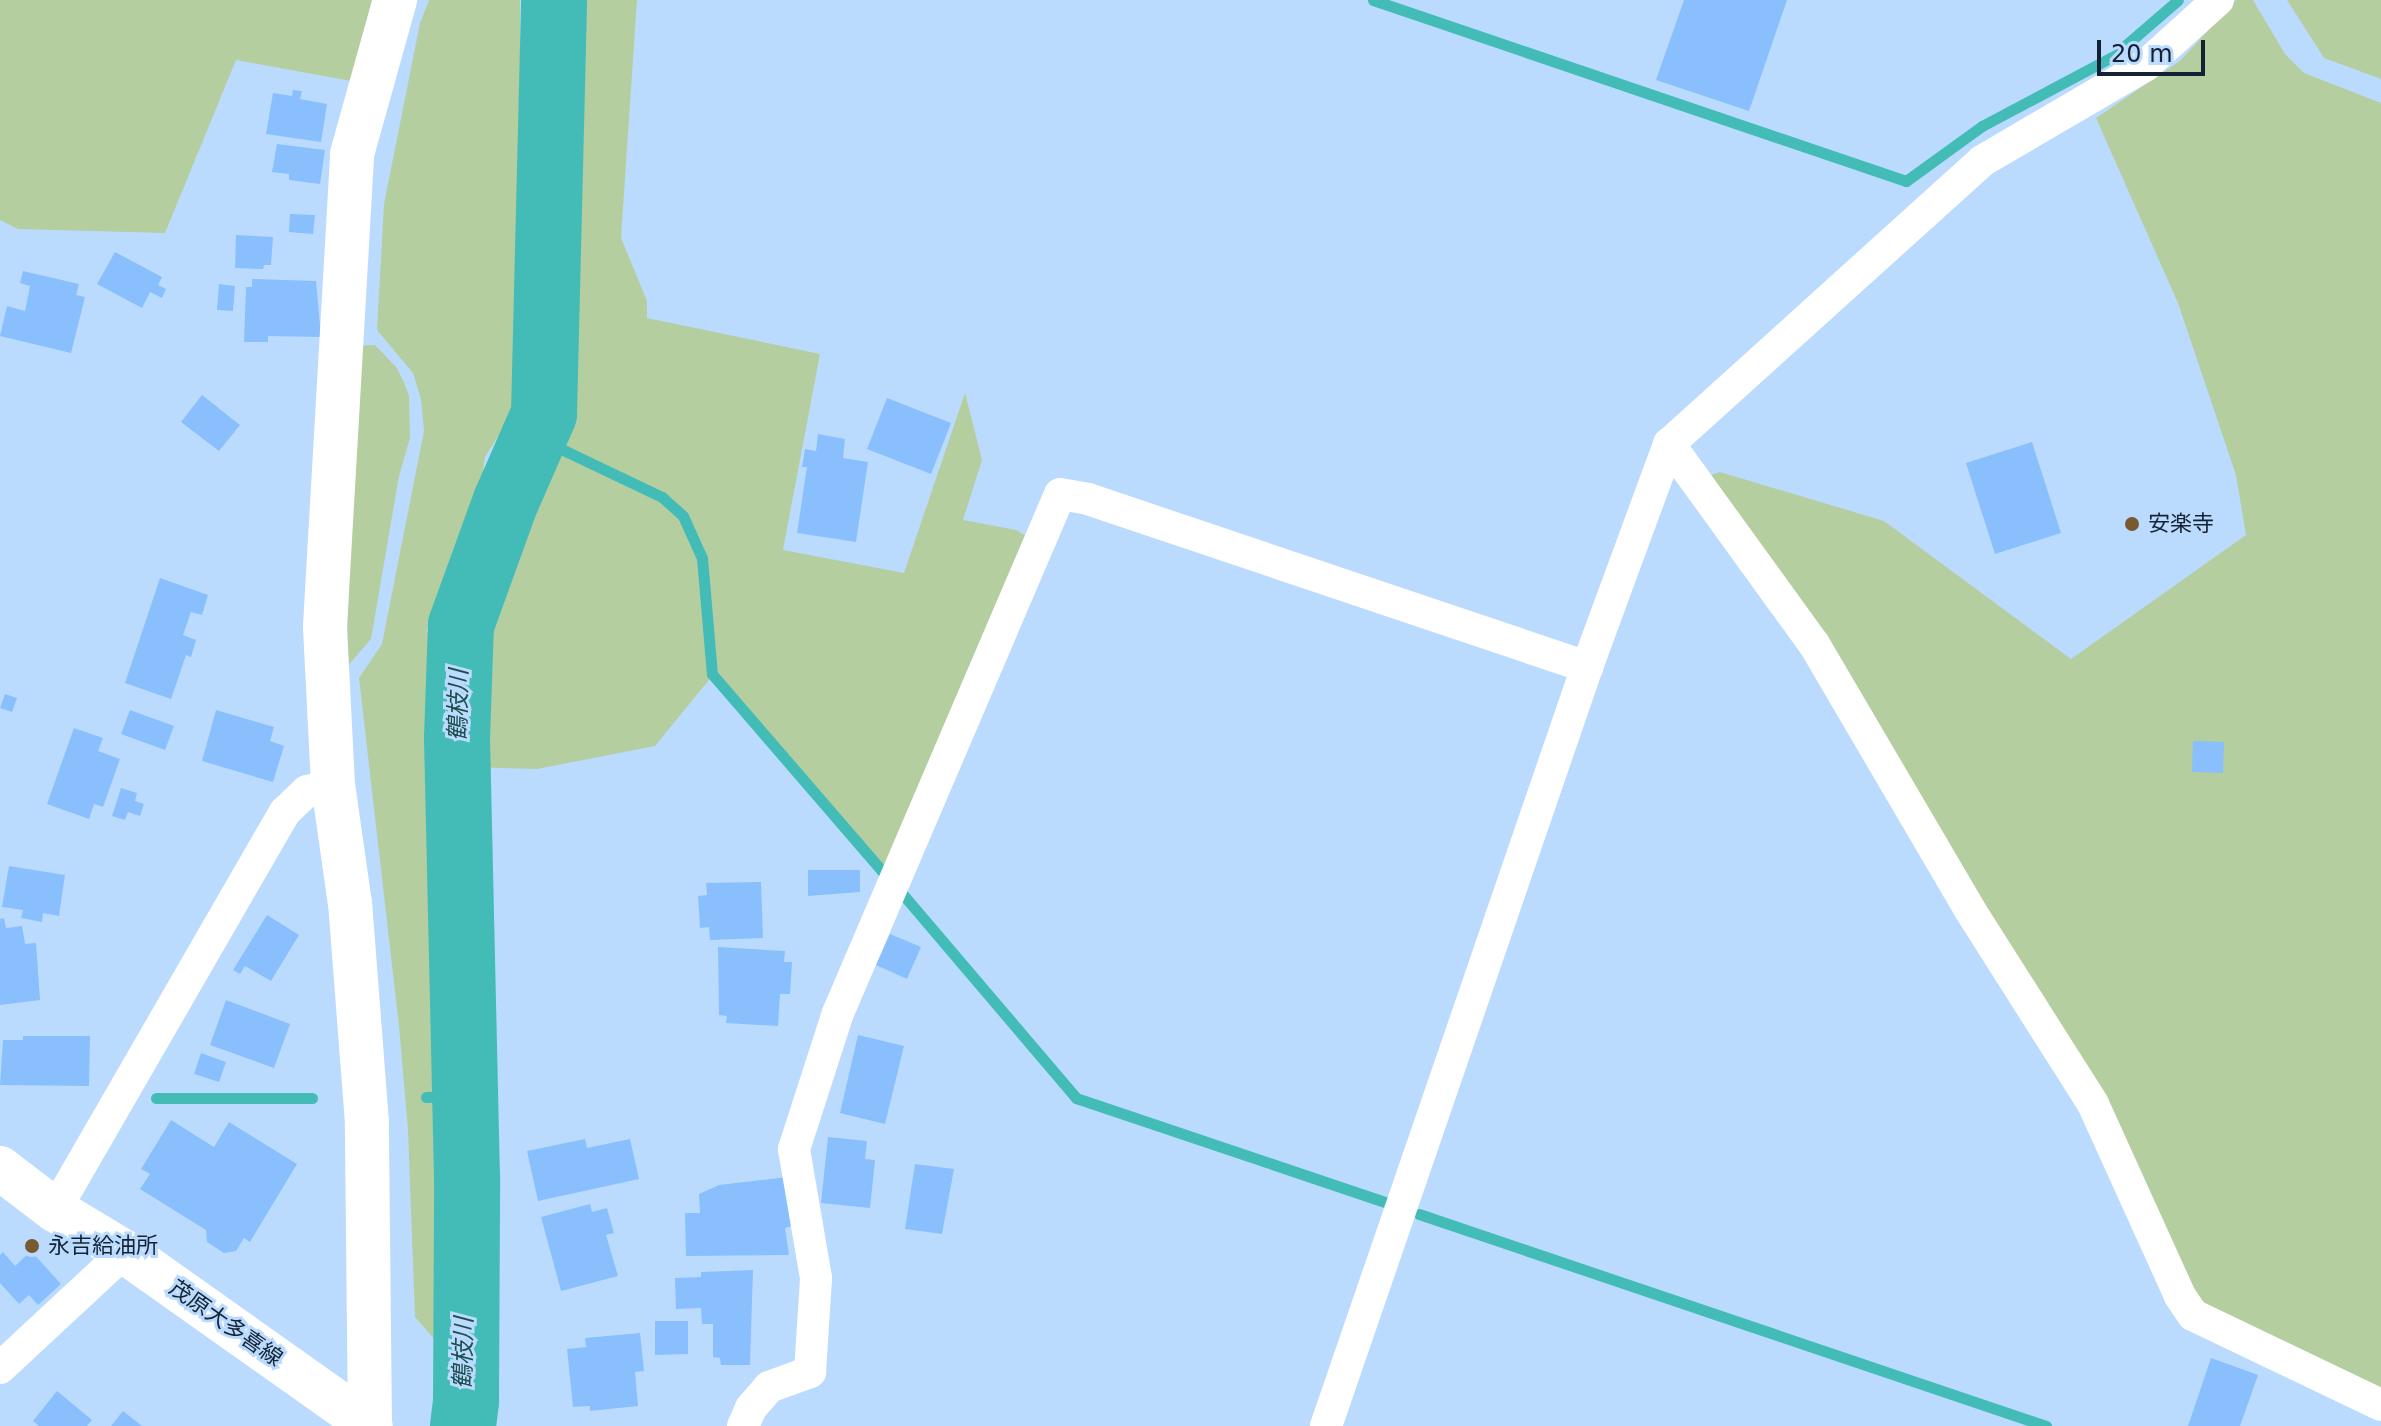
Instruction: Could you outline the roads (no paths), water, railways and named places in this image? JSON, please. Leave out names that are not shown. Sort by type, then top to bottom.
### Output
[{"type":"main road","points":[[370,1426],[367,1123],[350,904],[333,785],[325,626],[352,154],[395,0]]},
{"type":"main road","name":"茂原大多喜線","points":[[0,1168],[55,1210],[125,1252],[370,1426]]},
{"type":"street","points":[[1326,1426],[1587,667],[1669,444],[1982,161],[2146,65],[2218,0]]},
{"type":"street","points":[[1669,444],[1814,644],[1970,910],[2093,1104],[2180,1296],[2193,1315],[2381,1405]]},
{"type":"street","points":[[743,1426],[751,1408],[769,1387],[810,1372],[816,1278],[794,1149],[838,1013],[1060,494],[1104,504],[1587,667]]},
{"type":"street","points":[[55,1210],[285,812],[307,791],[333,785]]},
{"type":"street","points":[[0,1368],[125,1252]]},
{"type":"waterway","name":"鶴枝川","points":[[463,1426],[466,1400],[467,1178],[457,738],[461,625],[506,501],[544,414],[554,0]]},
{"type":"waterway","points":[[1373,0],[1906,181],[1982,126],[2112,57],[2178,0]]},
{"type":"waterway","points":[[534,436],[662,497],[683,516],[702,558],[712,674],[883,872]]},
{"type":"waterway","points":[[900,891],[1076,1098],[1388,1203]]},
{"type":"waterway","points":[[426,1097],[465,1096]]},
{"type":"waterway","points":[[156,1098],[312,1098]]},
{"type":"waterway","points":[[1419,1214],[2046,1426]]},
{"type":"place","name":"安楽寺","points":[[2132,524]]},
{"type":"place","name":"永吉給油所","points":[[32,1246]]}]
